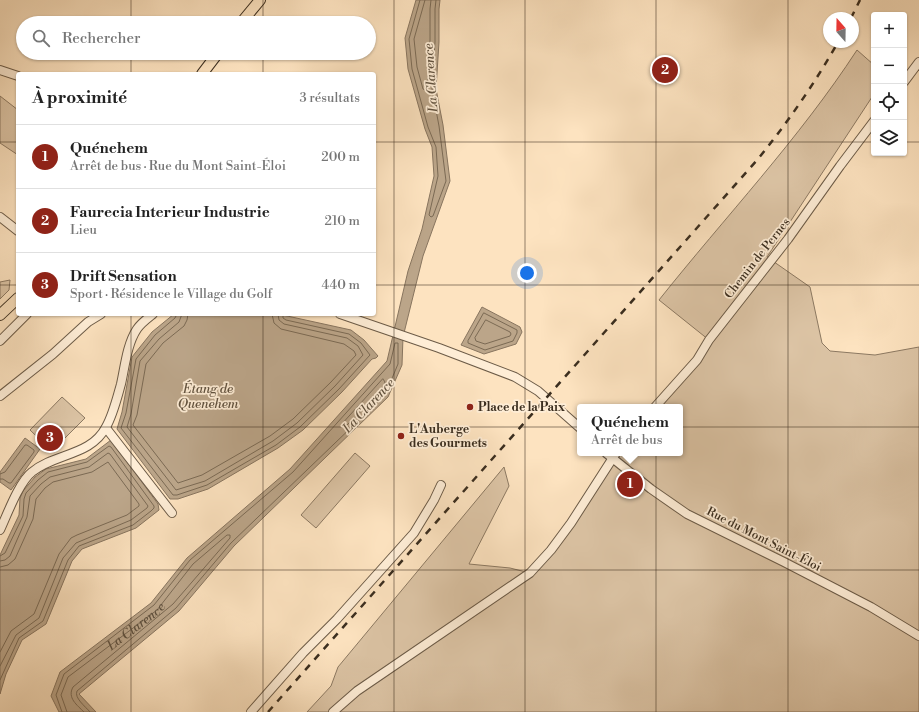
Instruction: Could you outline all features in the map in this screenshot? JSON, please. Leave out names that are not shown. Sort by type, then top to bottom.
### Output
[{"type":"main road","points":[[247,16],[260,0]]},
{"type":"main road","points":[[204,72],[213,60]]},
{"type":"main road","points":[[0,315],[16,299]]},
{"type":"street","points":[[907,78],[919,62]]},
{"type":"street","points":[[0,70],[16,75]]},
{"type":"street","name":"Chemin de Pernes","points":[[658,404],[697,360],[709,340],[788,239],[871,124]]},
{"type":"street","points":[[0,217],[16,229]]},
{"type":"street","points":[[0,341],[25,316]]},
{"type":"street","points":[[0,396],[53,354],[88,322],[98,316]]},
{"type":"street","points":[[0,530],[20,487],[31,472],[44,464],[81,451],[98,438],[106,428],[120,385],[126,353],[137,328],[151,316]]},
{"type":"street","points":[[346,316],[514,377],[530,385],[547,398],[577,425]]},
{"type":"street","points":[[106,428],[172,513]]},
{"type":"street","points":[[332,712],[357,691],[530,573],[551,550],[571,523],[611,456]]},
{"type":"street","name":"Rue du Mont Saint-Éloi","points":[[613,456],[651,489],[686,514],[871,607],[919,636]]},
{"type":"street","points":[[251,712],[303,653],[337,619],[414,534],[441,485]]},
{"type":"shaded area","points":[[857,50],[871,62],[871,99],[767,257],[810,287],[822,343],[830,351],[875,355],[919,347],[919,712],[307,712],[331,686],[338,667],[504,467],[509,486],[469,564],[510,568],[530,573],[551,550],[614,456],[683,456],[683,404],[657,404],[709,340],[659,300],[811,115]]},
{"type":"shaded area","points":[[0,96],[16,108],[16,154],[0,143]]},
{"type":"shaded area","points":[[10,280],[9,290],[0,299],[0,282]]},
{"type":"shaded area","points":[[62,397],[85,418],[52,451],[30,430]]},
{"type":"shaded area","points":[[355,453],[370,466],[316,528],[301,515]]},
{"type":"water","name":"La Clarence","points":[[416,0],[440,0],[436,89],[443,125],[450,181],[423,256],[403,337],[402,365],[388,397],[234,546],[179,611],[79,694],[96,712],[59,712],[51,696],[60,672],[151,603],[187,558],[290,469],[387,361],[408,271],[422,229],[434,176],[432,147],[425,129],[408,69],[405,38]]},
{"type":"water","points":[[482,307],[520,327],[522,332],[516,344],[484,354],[461,345]]},
{"type":"water","name":"Étang de Quenehem","points":[[172,316],[287,316],[351,330],[364,340],[378,356],[372,359],[342,392],[303,430],[278,448],[208,489],[178,499],[170,499],[117,429],[122,412],[132,357],[152,332]]},
{"type":"water","points":[[25,438],[40,449],[11,490],[0,482],[0,472]]},
{"type":"water","points":[[111,440],[158,504],[159,510],[136,528],[82,549],[72,561],[46,624],[22,640],[6,674],[0,694],[0,555],[19,515],[20,498],[23,491],[35,477],[46,469],[86,459]]},
{"type":"railway","points":[[854,12],[860,0]]},
{"type":"railway","points":[[268,712],[758,159],[801,102],[834,48]]},
{"type":"place","name":"Faurecia Interieur Industrie","points":[[665,70]]},
{"type":"place","name":"Place de la Paix","points":[[470,407]]},
{"type":"place","name":"L'Auberge des Gourmets","points":[[401,436]]},
{"type":"place","name":"Drift Sensation","points":[[50,438]]},
{"type":"place","name":"Quénehem","points":[[630,484]]}]
